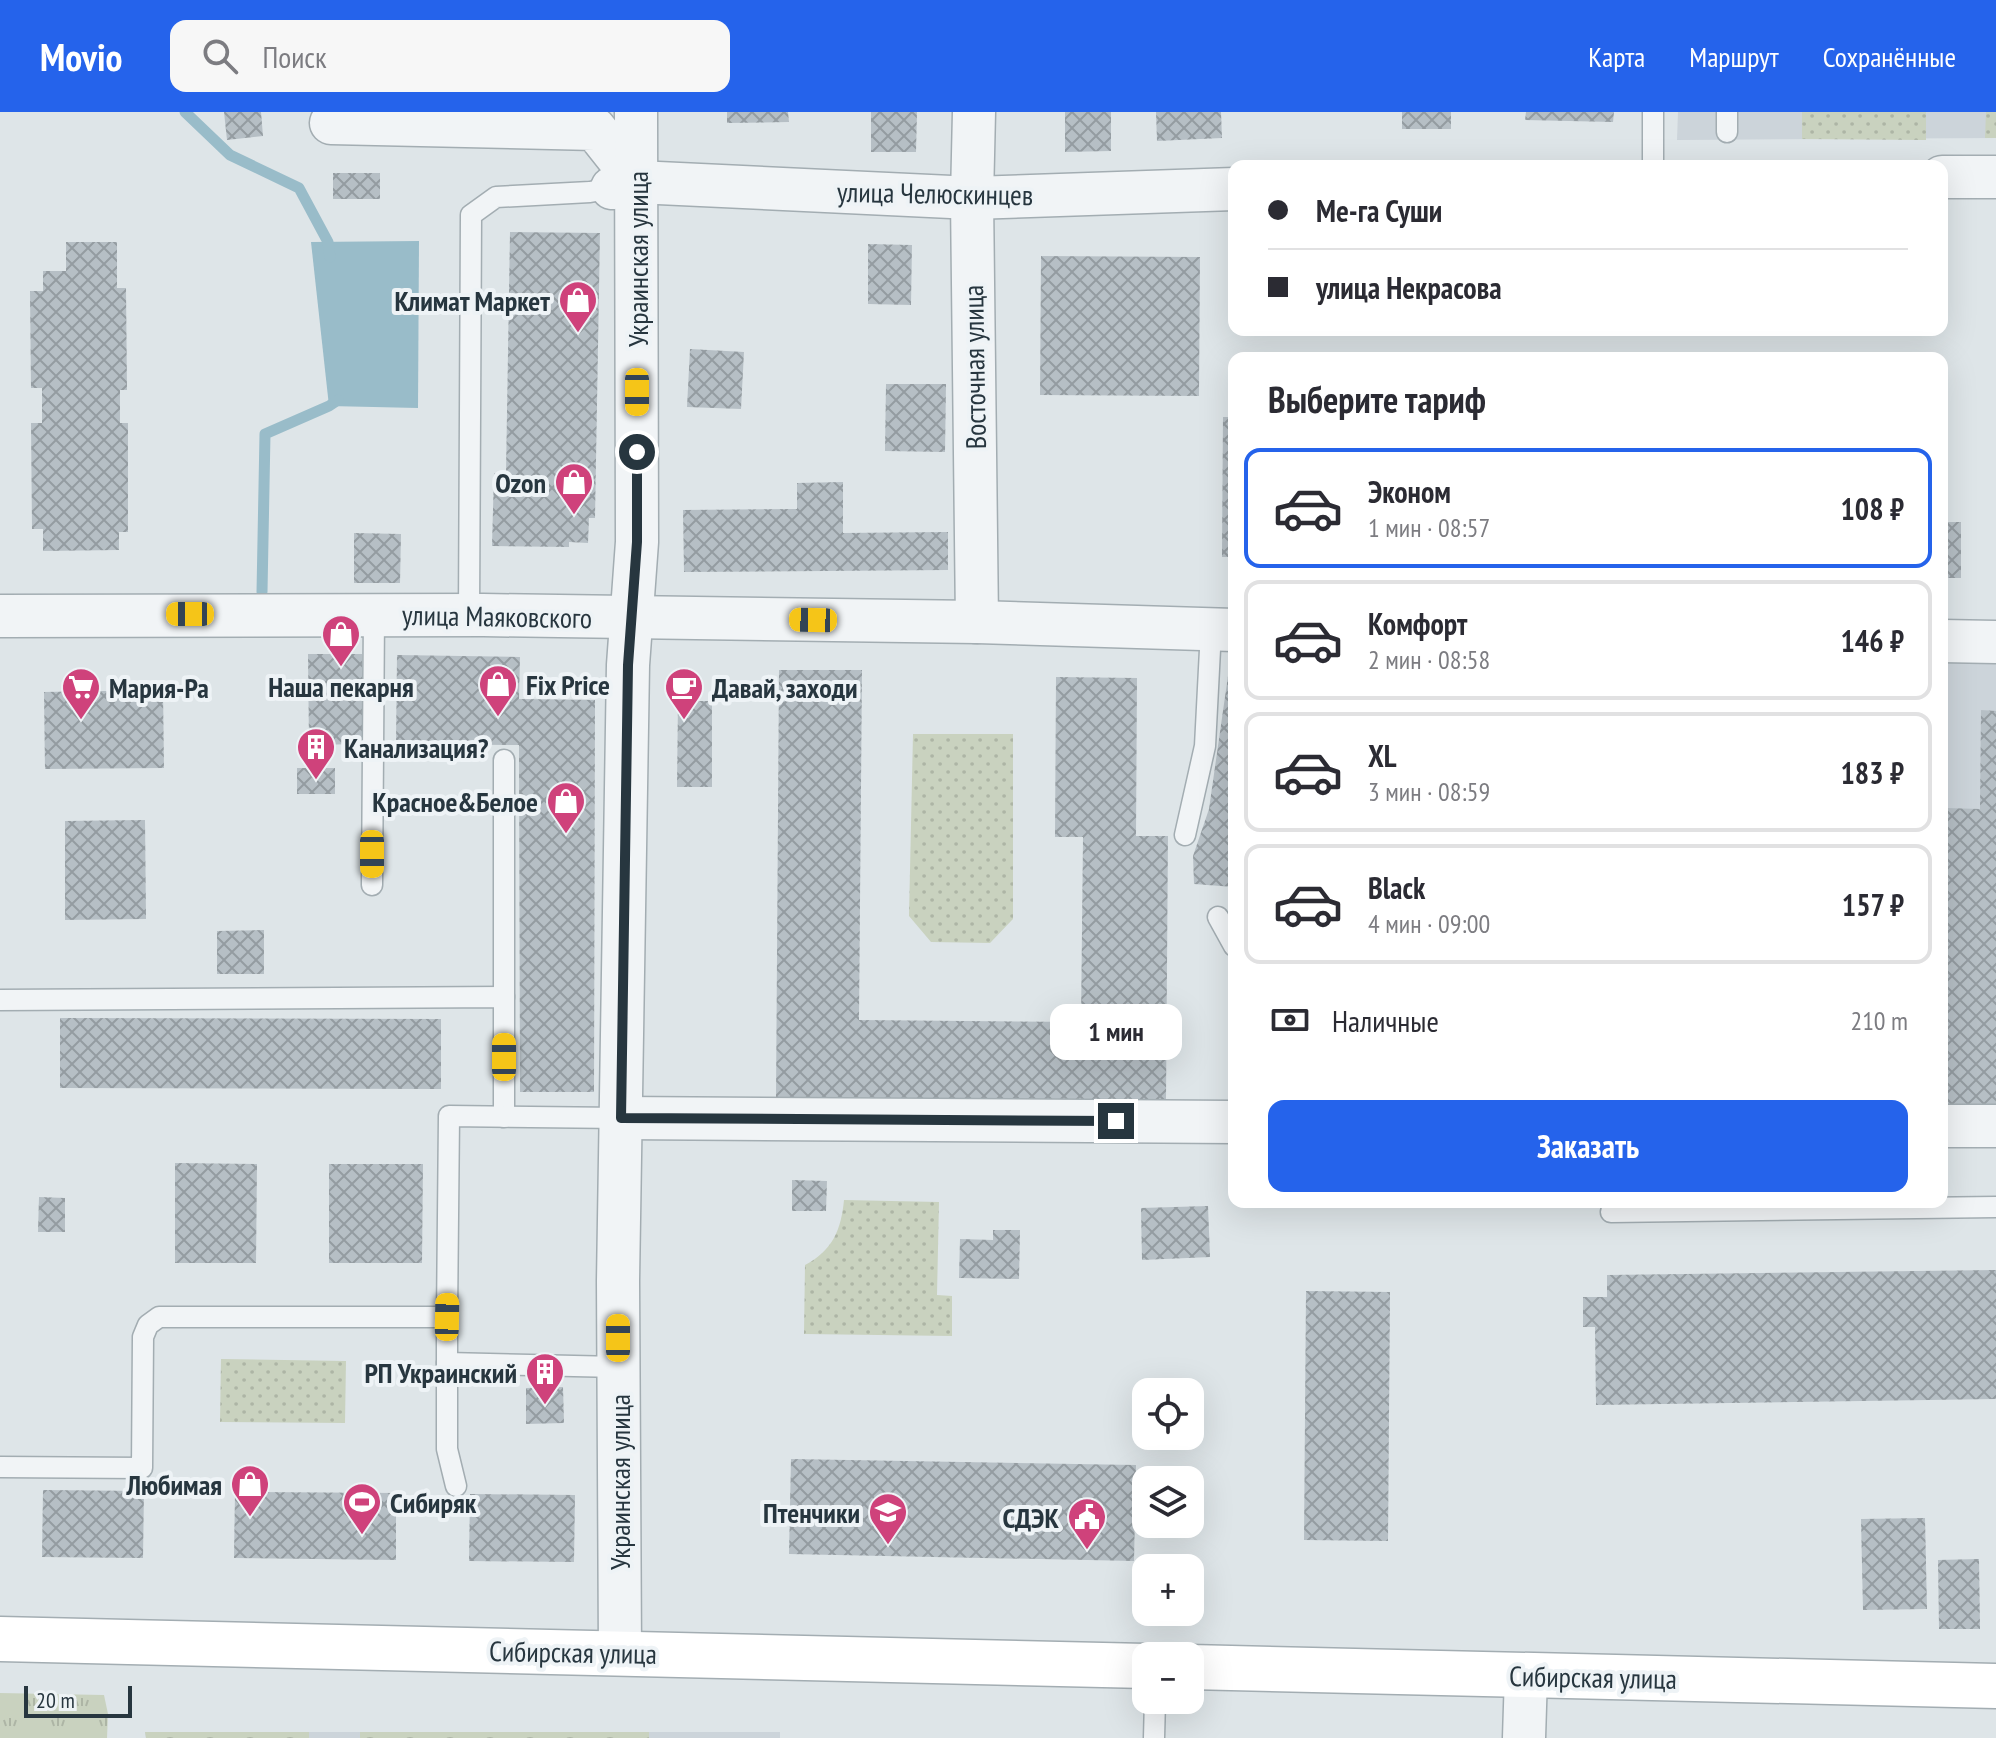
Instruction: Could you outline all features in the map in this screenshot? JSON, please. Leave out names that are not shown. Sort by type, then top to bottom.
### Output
[{"type":"main road","name":"Сибирская улица","points":[[0,1639],[1132,1666]]},
{"type":"main road","name":"Сибирская улица","points":[[1204,1667],[1996,1686]]},
{"type":"street","name":"Украинская улица","points":[[620,1653],[618,1367],[621,1118],[628,665],[637,542],[624,185],[636,112]]},
{"type":"street","name":"Восточная улица","points":[[974,112],[972,198],[977,622]]},
{"type":"street","points":[[331,123],[595,129],[624,185]]},
{"type":"street","points":[[1948,177],[1996,177]]},
{"type":"street","name":"улица Челюскинцев","points":[[624,185],[972,198],[1228,189]]},
{"type":"street","name":"улица Маяковского","points":[[0,616],[469,615],[977,622],[1222,630]]},
{"type":"street","points":[[1948,641],[1996,642]]},
{"type":"street","points":[[621,1118],[1228,1122]]},
{"type":"street","points":[[1948,1126],[1996,1126]]},
{"type":"street","points":[[1524,1738],[1526,1675]]},
{"type":"lane","points":[[1653,112],[1653,160]]},
{"type":"lane","points":[[469,615],[471,215],[496,197],[590,192],[624,185]]},
{"type":"lane","points":[[372,885],[374,614]]},
{"type":"lane","points":[[1185,835],[1205,746],[1222,630]]},
{"type":"lane","points":[[504,760],[504,1117]]},
{"type":"lane","points":[[1218,917],[1228,935]]},
{"type":"lane","points":[[0,1000],[504,997]]},
{"type":"lane","points":[[456,1486],[447,1449],[449,1116],[621,1118]]},
{"type":"lane","points":[[1948,1208],[1996,1207]]},
{"type":"lane","points":[[1611,1212],[1919,1208]]},
{"type":"lane","points":[[0,1467],[142,1468],[143,1337],[148,1325],[159,1317],[447,1317]]},
{"type":"lane","points":[[447,1363],[618,1367]]},
{"type":"lane","points":[[1154,1738],[1155,1714]]},
{"type":"shaded area","points":[[1678,112],[1996,112],[1996,138],[1677,140]]},
{"type":"shaded area","points":[[1948,655],[1996,656],[1996,1117],[1948,1116]]},
{"type":"shaded area","points":[[145,1732],[780,1732],[780,1738],[146,1738]]},
{"type":"green space","points":[[1802,112],[1926,112],[1926,140],[1802,139]]},
{"type":"green space","points":[[1986,112],[1996,112],[1996,138],[1985,138]]},
{"type":"green space","points":[[913,734],[1013,734],[1013,919],[990,943],[931,942],[909,916]]},
{"type":"green space","points":[[844,1200],[939,1202],[937,1295],[952,1296],[952,1336],[804,1334],[805,1265],[822,1253],[834,1238],[841,1221]]},
{"type":"green space","points":[[221,1359],[346,1361],[345,1423],[220,1422]]},
{"type":"green space","points":[[0,1693],[104,1695],[108,1714],[107,1738],[0,1738]]},
{"type":"green space","points":[[145,1732],[309,1732],[309,1738],[146,1738]]},
{"type":"green space","points":[[360,1732],[649,1732],[649,1738],[360,1738]]},
{"type":"water","points":[[419,241],[418,408],[329,406],[311,242]]},
{"type":"building","points":[[224,112],[261,112],[263,136],[227,140]]},
{"type":"building","points":[[727,112],[788,112],[789,122],[727,123]]},
{"type":"building","points":[[871,112],[917,112],[916,152],[871,152]]},
{"type":"building","points":[[1065,112],[1111,112],[1111,151],[1065,152]]},
{"type":"building","points":[[1156,112],[1221,112],[1222,138],[1157,141]]},
{"type":"building","points":[[1402,112],[1451,112],[1451,129],[1402,129]]},
{"type":"building","points":[[1526,112],[1614,112],[1613,122],[1525,120]]},
{"type":"building","points":[[333,173],[380,173],[380,199],[333,199]]},
{"type":"building","points":[[510,232],[600,233],[595,518],[589,518],[588,543],[569,542],[569,547],[492,546],[494,473],[506,473]]},
{"type":"building","points":[[66,242],[117,242],[117,288],[126,288],[127,390],[120,390],[120,423],[128,423],[128,532],[119,532],[119,550],[43,551],[43,529],[32,529],[31,423],[42,423],[42,388],[31,388],[30,291],[43,291],[43,271],[66,271]]},
{"type":"building","points":[[868,244],[912,245],[911,305],[868,304]]},
{"type":"building","points":[[1041,256],[1200,257],[1199,396],[1040,395]]},
{"type":"building","points":[[690,349],[744,352],[741,409],[687,407]]},
{"type":"building","points":[[886,384],[946,384],[945,452],[885,451]]},
{"type":"building","points":[[1223,417],[1228,417],[1228,557],[1222,557]]},
{"type":"building","points":[[843,482],[843,533],[948,532],[948,570],[684,572],[683,510],[797,509],[797,483]]},
{"type":"building","points":[[1948,522],[1961,522],[1961,578],[1948,578]]},
{"type":"building","points":[[354,533],[401,534],[400,583],[354,583]]},
{"type":"building","points":[[308,654],[362,654],[363,744],[309,745]]},
{"type":"building","points":[[397,655],[520,657],[519,699],[595,700],[594,1092],[520,1092],[519,745],[396,744]]},
{"type":"building","points":[[779,670],[862,670],[859,1020],[1081,1022],[1083,837],[1055,837],[1056,677],[1137,678],[1136,836],[1168,836],[1166,1100],[776,1097]]},
{"type":"building","points":[[1228,676],[1228,887],[1194,884],[1193,856],[1209,809]]},
{"type":"building","points":[[163,691],[164,768],[45,769],[44,692]]},
{"type":"building","points":[[678,701],[712,701],[712,787],[677,787]]},
{"type":"building","points":[[1981,710],[1996,711],[1996,1117],[1948,1115],[1948,808],[1980,809]]},
{"type":"building","name":"Канализация?","points":[[297,768],[335,768],[335,794],[297,794]]},
{"type":"building","points":[[145,820],[146,919],[65,920],[65,821]]},
{"type":"building","points":[[264,930],[264,974],[217,974],[217,931]]},
{"type":"building","points":[[60,1018],[441,1019],[441,1089],[60,1088]]},
{"type":"building","points":[[175,1163],[257,1164],[256,1263],[175,1263]]},
{"type":"building","points":[[329,1164],[423,1164],[422,1263],[329,1263]]},
{"type":"building","points":[[792,1180],[827,1181],[826,1211],[792,1211]]},
{"type":"building","points":[[39,1197],[65,1198],[65,1232],[38,1232]]},
{"type":"building","points":[[1208,1206],[1210,1257],[1142,1260],[1141,1208]]},
{"type":"building","points":[[993,1230],[1020,1230],[1019,1279],[959,1278],[960,1239],[993,1240]]},
{"type":"building","points":[[1996,1270],[1996,1399],[1596,1405],[1595,1327],[1583,1327],[1583,1297],[1607,1297],[1607,1275]]},
{"type":"building","points":[[1306,1291],[1390,1292],[1388,1541],[1304,1540]]},
{"type":"building","name":"РП Украинский","points":[[563,1387],[564,1423],[526,1424],[526,1388]]},
{"type":"building","points":[[791,1459],[1136,1465],[1132,1466],[1132,1538],[1134,1538],[1132,1561],[789,1554]]},
{"type":"building","points":[[43,1490],[144,1491],[143,1558],[42,1557]]},
{"type":"building","points":[[235,1492],[396,1493],[396,1560],[234,1558]]},
{"type":"building","points":[[470,1494],[575,1495],[574,1562],[469,1561]]},
{"type":"building","points":[[1925,1518],[1927,1609],[1863,1610],[1861,1519]]},
{"type":"building","points":[[1979,1559],[1980,1629],[1939,1629],[1938,1560]]},
{"type":"waterway","points":[[185,112],[230,155],[299,188],[328,242],[330,257]]},
{"type":"waterway","points":[[262,592],[265,434],[338,400]]},
{"type":"place","name":"Климат Маркет","points":[[578,334]]},
{"type":"place","name":"Ozon","points":[[574,516]]},
{"type":"place","name":"Наша пекарня","points":[[341,668]]},
{"type":"place","name":"Fix Price","points":[[498,718]]},
{"type":"place","name":"Мария-Ра","points":[[81,721]]},
{"type":"place","name":"Давай, заходи","points":[[684,721]]},
{"type":"place","name":"Канализация?","points":[[316,781]]},
{"type":"place","name":"Красное&Белое","points":[[566,835]]},
{"type":"place","name":"РП Украинский","points":[[545,1406]]},
{"type":"place","name":"Любимая","points":[[250,1518]]},
{"type":"place","name":"Сибиряк","points":[[362,1536]]},
{"type":"place","name":"Птенчики","points":[[888,1546]]},
{"type":"place","name":"СДЭК","points":[[1087,1551]]},
{"type":"route","points":[[637,452],[637,542],[628,665],[621,1118],[1116,1121]]}]
